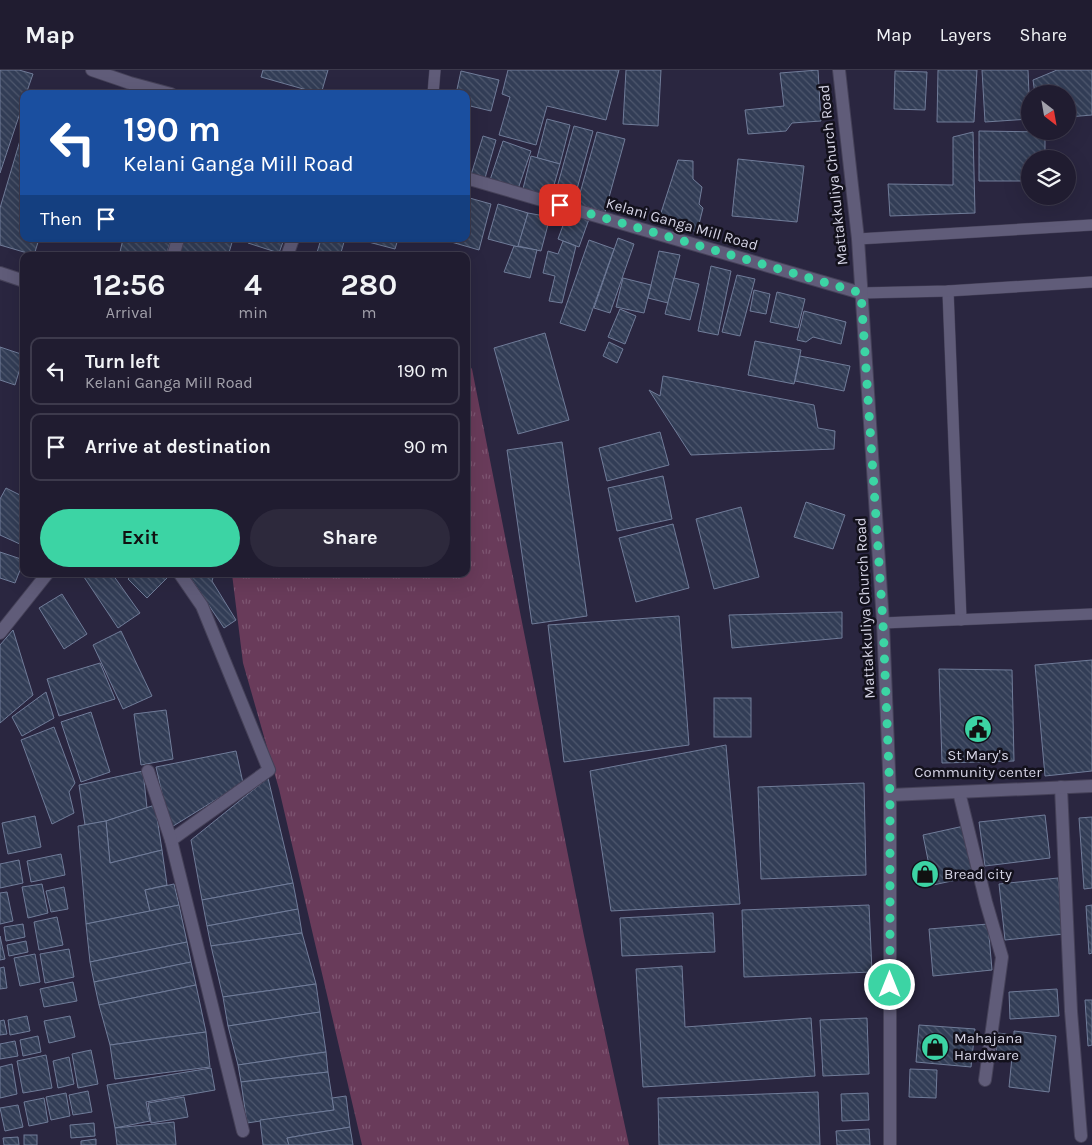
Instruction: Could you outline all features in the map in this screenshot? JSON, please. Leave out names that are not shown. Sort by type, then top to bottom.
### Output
[{"type":"street","points":[[92,70],[156,90]]},
{"type":"street","name":"Mattakkuliya Church Road","points":[[838,70],[858,239],[883,623],[890,795],[890,1145]]},
{"type":"street","name":"Kelani Ganga Mill Road","points":[[470,179],[861,293]]},
{"type":"street","points":[[2,278],[20,280]]},
{"type":"street","points":[[0,633],[45,577]]},
{"type":"street","points":[[171,840],[269,770],[202,606],[182,577]]},
{"type":"street","points":[[148,771],[171,840],[243,1131]]},
{"type":"street","points":[[890,795],[1092,786]]},
{"type":"street","points":[[1062,787],[1071,1011],[1081,1136]]},
{"type":"street","points":[[959,792],[986,902],[1002,956],[985,1080]]},
{"type":"lane","points":[[433,90],[435,70]]},
{"type":"lane","points":[[858,239],[1092,225]]},
{"type":"lane","points":[[861,293],[948,291],[1092,282]]},
{"type":"lane","points":[[948,291],[961,620]]},
{"type":"lane","points":[[883,623],[1092,614]]},
{"type":"green space","points":[[470,366],[584,936],[629,1145],[362,1145],[279,789],[243,663],[232,577],[470,577]]},
{"type":"building","points":[[0,70],[19,70],[33,74],[27,90],[20,90],[20,113],[0,173]]},
{"type":"building","points":[[263,70],[328,70],[322,90],[307,90],[261,77]]},
{"type":"building","points":[[508,70],[619,70],[606,120],[547,106],[536,145],[499,135],[510,97],[502,94]]},
{"type":"building","points":[[626,70],[661,70],[658,126],[623,124]]},
{"type":"building","points":[[818,70],[821,121],[792,123],[786,131],[748,134],[745,110],[784,106],[780,73]]},
{"type":"building","points":[[938,70],[977,70],[974,122],[937,122]]},
{"type":"building","points":[[982,70],[1028,70],[1029,85],[1021,85],[1021,120],[985,122]]},
{"type":"building","points":[[1057,70],[1092,70],[1092,115],[1076,116],[1076,85],[1034,85],[1033,80]]},
{"type":"building","points":[[461,71],[499,80],[491,111],[470,106],[470,90],[457,90]]},
{"type":"building","points":[[895,71],[927,72],[925,110],[894,109]]},
{"type":"building","points":[[547,119],[570,125],[560,164],[537,158]]},
{"type":"building","points":[[574,126],[593,131],[572,207],[553,202]]},
{"type":"building","points":[[979,131],[1021,132],[1021,140],[1045,140],[1045,150],[1021,150],[1021,181],[979,181]]},
{"type":"building","points":[[597,132],[625,139],[605,212],[577,204]]},
{"type":"building","points":[[973,132],[975,213],[890,216],[888,184],[953,185],[953,137]]},
{"type":"building","points":[[483,136],[496,140],[485,178],[471,175]]},
{"type":"building","points":[[20,140],[20,242],[38,242],[35,252],[24,252],[0,245],[0,208]]},
{"type":"building","points":[[503,141],[531,151],[517,192],[489,183]]},
{"type":"building","points":[[531,156],[560,164],[550,199],[522,193]]},
{"type":"building","points":[[738,159],[804,166],[797,222],[732,216]]},
{"type":"building","points":[[678,160],[693,161],[693,179],[702,187],[699,204],[703,208],[697,232],[659,219]]},
{"type":"building","points":[[470,198],[491,204],[479,250],[451,242],[470,242]]},
{"type":"building","points":[[498,204],[528,213],[518,247],[488,239]]},
{"type":"building","points":[[568,212],[589,219],[579,247],[558,239]]},
{"type":"building","points":[[528,213],[550,217],[541,251],[518,246]]},
{"type":"building","points":[[618,238],[634,244],[610,313],[594,308]]},
{"type":"building","points":[[589,240],[614,249],[585,331],[560,323]]},
{"type":"building","points":[[563,241],[576,246],[562,303],[549,301],[555,276],[543,273],[548,251],[558,254]]},
{"type":"building","points":[[122,242],[170,242],[167,252],[120,252]]},
{"type":"building","points":[[180,242],[232,242],[229,252],[177,252]]},
{"type":"building","points":[[248,242],[283,242],[279,252]]},
{"type":"building","points":[[320,242],[344,242],[341,252],[317,252]]},
{"type":"building","points":[[368,242],[397,242],[395,249]]},
{"type":"building","points":[[514,246],[537,250],[530,278],[504,272]]},
{"type":"building","points":[[659,251],[680,255],[668,303],[648,298]]},
{"type":"building","points":[[711,266],[731,271],[718,335],[698,331]]},
{"type":"building","points":[[737,275],[755,279],[740,336],[722,332]]},
{"type":"building","points":[[623,278],[651,285],[644,313],[616,307]]},
{"type":"building","points":[[674,278],[699,284],[690,320],[665,314]]},
{"type":"building","points":[[754,290],[770,294],[766,314],[750,311]]},
{"type":"building","points":[[777,292],[805,299],[798,328],[770,322]]},
{"type":"building","points":[[620,309],[636,316],[625,344],[608,337]]},
{"type":"building","points":[[804,311],[846,322],[841,344],[813,337],[806,342],[797,340]]},
{"type":"building","points":[[545,333],[569,420],[518,434],[494,348]]},
{"type":"building","points":[[755,341],[801,350],[794,384],[748,375]]},
{"type":"building","points":[[609,342],[623,349],[617,363],[603,356]]},
{"type":"building","points":[[0,347],[20,354],[20,368],[15,385],[0,380]]},
{"type":"building","points":[[800,356],[850,366],[844,391],[795,381]]},
{"type":"building","points":[[663,376],[814,405],[818,428],[835,431],[834,449],[691,455],[649,390],[660,396]]},
{"type":"building","points":[[660,432],[669,465],[607,481],[599,448]]},
{"type":"building","points":[[562,442],[587,616],[532,624],[507,450]]},
{"type":"building","points":[[663,476],[672,519],[617,531],[608,488]]},
{"type":"building","points":[[6,488],[20,495],[20,544],[0,535],[0,499]]},
{"type":"building","points":[[806,502],[845,515],[833,549],[794,537]]},
{"type":"building","points":[[741,507],[759,577],[714,589],[696,519]]},
{"type":"building","points":[[673,524],[689,588],[636,602],[619,538]]},
{"type":"building","points":[[0,552],[20,559],[20,570],[15,583],[0,578]]},
{"type":"building","points":[[84,577],[114,577],[140,613],[118,628]]},
{"type":"building","points":[[130,577],[168,577],[147,598],[128,579]]},
{"type":"building","points":[[190,577],[213,577],[212,581],[236,620],[224,628]]},
{"type":"building","points":[[62,594],[87,634],[64,649],[39,608]]},
{"type":"building","points":[[842,612],[842,638],[732,648],[729,615]]},
{"type":"building","points":[[679,616],[689,745],[564,762],[548,625]]},
{"type":"building","points":[[13,630],[33,695],[0,723],[0,645]]},
{"type":"building","points":[[121,631],[152,696],[123,709],[93,645]]},
{"type":"building","points":[[1092,660],[1092,771],[1045,776],[1035,665]]},
{"type":"building","points":[[100,663],[115,699],[59,716],[47,679]]},
{"type":"building","points":[[939,669],[1012,670],[1014,761],[942,763]]},
{"type":"building","points":[[46,692],[54,718],[22,736],[12,717]]},
{"type":"building","points":[[714,698],[751,698],[751,737],[714,737]]},
{"type":"building","points":[[166,710],[173,759],[141,765],[134,714]]},
{"type":"building","points":[[91,712],[110,772],[81,782],[61,722]]},
{"type":"building","points":[[54,727],[75,783],[69,792],[74,813],[52,824],[21,740]]},
{"type":"building","points":[[726,745],[740,904],[611,911],[590,771]]},
{"type":"building","points":[[236,751],[243,783],[170,828],[156,767]]},
{"type":"building","points":[[143,771],[147,808],[106,821],[85,825],[79,785]]},
{"type":"building","points":[[268,778],[293,883],[202,900],[191,840]]},
{"type":"building","points":[[864,783],[866,875],[761,879],[758,787]]},
{"type":"building","points":[[155,805],[162,850],[110,863],[106,821]]},
{"type":"building","points":[[1045,815],[1050,858],[985,866],[979,822]]},
{"type":"building","points":[[35,816],[41,847],[8,854],[2,823]]},
{"type":"building","points":[[1092,817],[1092,888],[1084,889],[1079,818]]},
{"type":"building","points":[[106,821],[110,863],[162,850],[167,885],[145,890],[150,911],[86,924],[78,826]]},
{"type":"building","points":[[964,826],[975,876],[933,885],[923,835]]},
{"type":"building","points":[[61,854],[65,875],[31,882],[27,861]]},
{"type":"building","points":[[19,860],[23,883],[0,888],[0,864]]},
{"type":"building","points":[[1058,878],[1064,934],[1005,940],[999,884]]},
{"type":"building","points":[[293,883],[298,909],[207,926],[202,900]]},
{"type":"building","points":[[42,884],[48,913],[28,918],[22,887]]},
{"type":"building","points":[[174,884],[179,905],[150,911],[145,890]]},
{"type":"building","points":[[64,887],[68,909],[51,912],[46,891]]},
{"type":"building","points":[[7,892],[13,921],[0,924],[0,893]]},
{"type":"building","points":[[179,905],[187,942],[90,962],[86,924]]},
{"type":"building","points":[[869,905],[872,972],[744,977],[742,910]]},
{"type":"building","points":[[1092,905],[1092,953],[1089,954],[1086,906]]},
{"type":"building","points":[[298,909],[302,933],[211,946],[207,926]]},
{"type":"building","points":[[713,913],[715,952],[622,956],[620,918]]},
{"type":"building","points":[[57,917],[63,945],[39,950],[34,922]]},
{"type":"building","points":[[23,924],[25,937],[6,941],[4,927]]},
{"type":"building","points":[[988,924],[992,970],[933,976],[929,929]]},
{"type":"building","points":[[302,933],[316,984],[223,997],[211,946]]},
{"type":"building","points":[[0,936],[5,959],[0,960]]},
{"type":"building","points":[[26,941],[28,952],[9,956],[7,945]]},
{"type":"building","points":[[187,942],[191,962],[94,982],[90,962]]},
{"type":"building","points":[[69,949],[74,977],[45,983],[40,954]]},
{"type":"building","points":[[35,954],[40,982],[20,986],[14,958]]},
{"type":"building","points":[[191,962],[196,985],[99,1005],[94,982]]},
{"type":"building","points":[[682,966],[685,1027],[811,1018],[815,1076],[643,1087],[636,969]]},
{"type":"building","points":[[4,967],[7,988],[0,989],[0,968]]},
{"type":"building","points":[[73,982],[77,1001],[44,1007],[40,989]]},
{"type":"building","points":[[316,984],[320,1012],[228,1026],[223,997]]},
{"type":"building","points":[[196,985],[206,1032],[110,1045],[99,1005]]},
{"type":"building","points":[[1057,989],[1059,1016],[1010,1019],[1009,992]]},
{"type":"building","points":[[1085,1000],[1092,1000],[1092,1045],[1088,1046]]},
{"type":"building","points":[[320,1012],[326,1052],[238,1065],[228,1026]]},
{"type":"building","points":[[27,1016],[30,1031],[10,1035],[8,1020]]},
{"type":"building","points":[[70,1016],[75,1037],[49,1043],[44,1021]]},
{"type":"building","points":[[867,1018],[869,1074],[823,1076],[820,1020]]},
{"type":"building","points":[[4,1020],[7,1034],[0,1035],[0,1021]]},
{"type":"building","points":[[919,1025],[975,1029],[971,1067],[916,1062]]},
{"type":"building","points":[[1014,1031],[1056,1036],[1049,1092],[1009,1087],[1012,1057],[996,1055],[998,1033],[1014,1035]]},
{"type":"building","points":[[206,1032],[210,1067],[115,1079],[110,1045]]},
{"type":"building","points":[[38,1036],[41,1052],[23,1056],[20,1040]]},
{"type":"building","points":[[15,1041],[18,1056],[0,1059],[0,1044]]},
{"type":"building","points":[[91,1050],[98,1084],[78,1088],[72,1054]]},
{"type":"building","points":[[326,1052],[328,1072],[241,1082],[238,1065]]},
{"type":"building","points":[[46,1055],[52,1088],[23,1093],[17,1061]]},
{"type":"building","points":[[69,1057],[74,1084],[58,1088],[53,1061]]},
{"type":"building","points":[[12,1064],[17,1094],[0,1098],[0,1067]]},
{"type":"building","points":[[211,1068],[215,1090],[146,1102],[150,1121],[115,1128],[107,1085]]},
{"type":"building","points":[[910,1069],[937,1070],[936,1098],[909,1097]]},
{"type":"building","points":[[328,1072],[334,1110],[247,1123],[241,1082]]},
{"type":"building","points":[[88,1091],[92,1112],[73,1115],[69,1095]]},
{"type":"building","points":[[818,1092],[820,1145],[659,1145],[658,1098]]},
{"type":"building","points":[[66,1093],[70,1116],[51,1120],[46,1097]]},
{"type":"building","points":[[868,1093],[869,1120],[842,1121],[841,1094]]},
{"type":"building","points":[[346,1096],[350,1127],[287,1138],[289,1145],[263,1145],[260,1120],[334,1110],[332,1098]]},
{"type":"building","points":[[184,1097],[188,1117],[151,1123],[148,1103]]},
{"type":"building","points":[[44,1098],[48,1122],[29,1126],[24,1102]]},
{"type":"building","points":[[18,1105],[23,1127],[5,1131],[0,1108]]},
{"type":"building","points":[[174,1122],[176,1145],[117,1145],[115,1128]]},
{"type":"building","points":[[94,1123],[95,1136],[71,1138],[70,1125]]},
{"type":"building","points":[[350,1127],[353,1145],[289,1145],[287,1138]]},
{"type":"building","points":[[869,1129],[870,1145],[837,1145],[836,1131]]},
{"type":"building","points":[[24,1135],[37,1135],[37,1145],[24,1145]]},
{"type":"building","points":[[18,1137],[19,1145],[4,1145],[3,1138]]},
{"type":"building","points":[[96,1139],[96,1145],[81,1145],[81,1141]]},
{"type":"place","name":"St Mary's Community center","points":[[978,729]]},
{"type":"place","name":"Bread city","points":[[925,874]]},
{"type":"place","name":"Mahajana Hardware","points":[[935,1047]]},
{"type":"route","points":[[560,205],[861,293],[883,623],[890,795],[890,985]]}]
